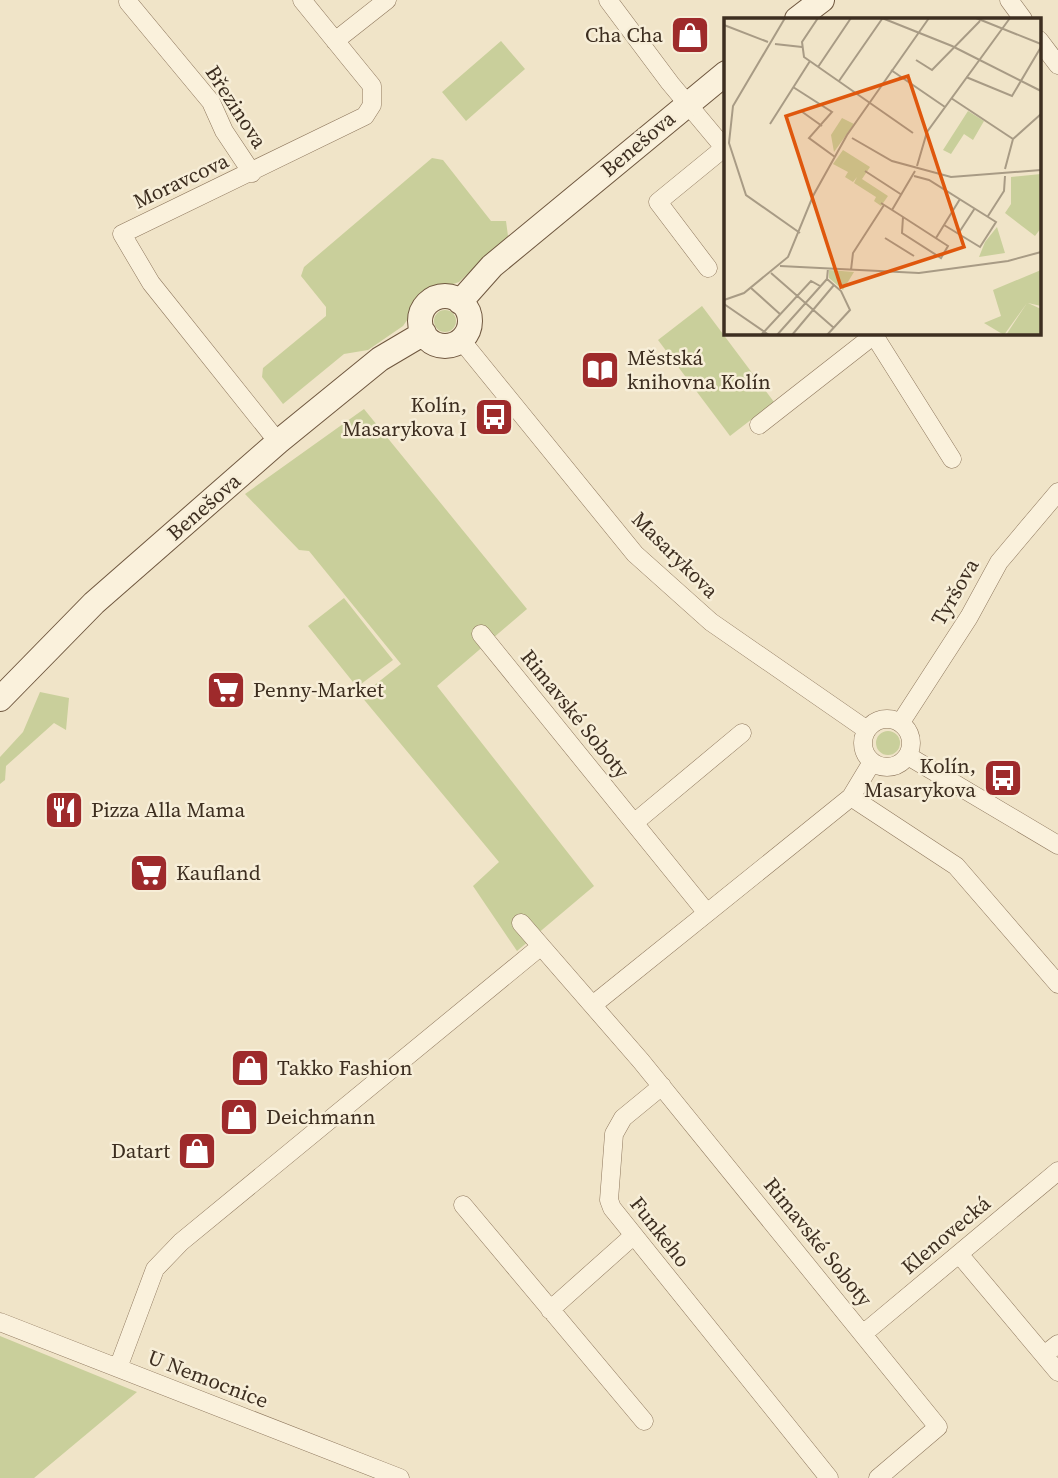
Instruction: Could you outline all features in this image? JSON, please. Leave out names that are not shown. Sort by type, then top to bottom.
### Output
[{"type":"street","name":"Moravcova","points":[[278,442],[150,283],[122,234],[365,116],[372,106],[372,86],[302,0]]},
{"type":"street","points":[[335,41],[387,0]]},
{"type":"street","points":[[608,0],[724,148]]},
{"type":"street","points":[[798,18],[822,0]]},
{"type":"street","points":[[1009,0],[1022,18]]},
{"type":"street","name":"Březinova","points":[[128,2],[211,102],[224,131],[252,173]]},
{"type":"street","points":[[1040,41],[1058,65]]},
{"type":"street","name":"Benešova","points":[[460,302],[492,266],[687,102],[724,74]]},
{"type":"street","points":[[708,268],[658,202],[724,150]]},
{"type":"street","points":[[448,296],[460,302],[470,321],[461,341],[440,345],[424,333],[420,320],[429,302],[448,296]]},
{"type":"street","name":"Benešova","points":[[0,699],[94,603],[278,442],[380,359],[424,333]]},
{"type":"street","points":[[759,425],[873,334],[952,459]]},
{"type":"street","name":"Masarykova","points":[[461,341],[635,554],[711,622],[867,730]]},
{"type":"street","name":"Tyršova","points":[[901,722],[969,617],[999,562],[1058,492]]},
{"type":"street","name":"Rimavské Soboty","points":[[481,634],[707,913]]},
{"type":"street","points":[[886,718],[901,722],[910,734],[908,756],[895,766],[887,767],[872,762],[864,750],[867,730],[886,718]]},
{"type":"street","points":[[634,823],[742,733]]},
{"type":"street","points":[[908,756],[1058,845]]},
{"type":"street","points":[[594,1004],[850,797],[872,762]]},
{"type":"street","points":[[850,797],[956,866],[1058,984]]},
{"type":"street","points":[[522,923],[662,1086]]},
{"type":"street","points":[[118,1368],[155,1269],[181,1242],[540,947]]},
{"type":"street","name":"Rimavské Soboty","points":[[662,1086],[938,1427],[878,1478]]},
{"type":"street","name":"Funkeho","points":[[662,1086],[623,1118],[614,1134],[609,1200],[616,1216],[829,1478]]},
{"type":"street","name":"Klenovecká","points":[[863,1334],[1058,1171]]},
{"type":"street","points":[[463,1205],[644,1421]]},
{"type":"street","points":[[550,1310],[633,1237]]},
{"type":"street","points":[[959,1254],[1051,1350],[1058,1372]]},
{"type":"street","name":"U Nemocnice","points":[[0,1322],[400,1478]]},
{"type":"green space","points":[[501,41],[525,69],[466,121],[442,92]]},
{"type":"green space","points":[[432,158],[443,160],[491,221],[506,221],[508,236],[459,282],[425,294],[403,326],[368,350],[344,354],[283,404],[262,377],[263,368],[326,316],[326,307],[301,276],[304,267]]},
{"type":"green space","points":[[702,306],[774,402],[730,436],[658,340]]},
{"type":"green space","points":[[445,310],[453,313],[456,321],[453,329],[445,332],[437,329],[434,321],[437,313]]},
{"type":"green space","points":[[364,409],[527,609],[437,686],[594,886],[517,951],[473,886],[499,862],[361,696],[401,664],[309,551],[299,550],[245,494]]},
{"type":"green space","points":[[344,598],[393,660],[357,687],[308,626]]},
{"type":"green space","points":[[40,692],[69,698],[66,730],[54,723],[6,766],[5,780],[0,784],[0,757],[23,732]]},
{"type":"green space","points":[[888,731],[896,735],[900,743],[896,751],[888,755],[880,751],[876,743],[880,735]]},
{"type":"green space","points":[[0,1336],[137,1392],[34,1478],[0,1478]]},
{"type":"place","name":"Cha Cha","points":[[690,35]]},
{"type":"place","name":"Městská knihovna Kolín","points":[[600,370]]},
{"type":"place","name":"Kolín, Masarykova I","points":[[494,417]]},
{"type":"place","name":"Penny-Market","points":[[226,690]]},
{"type":"place","name":"Kolín, Masarykova","points":[[1003,778]]},
{"type":"place","name":"Pizza Alla Mama","points":[[64,810]]},
{"type":"place","name":"Kaufland","points":[[149,873]]},
{"type":"place","name":"Takko Fashion","points":[[250,1068]]},
{"type":"place","name":"Deichmann","points":[[239,1117]]},
{"type":"place","name":"Datart","points":[[197,1151]]}]
